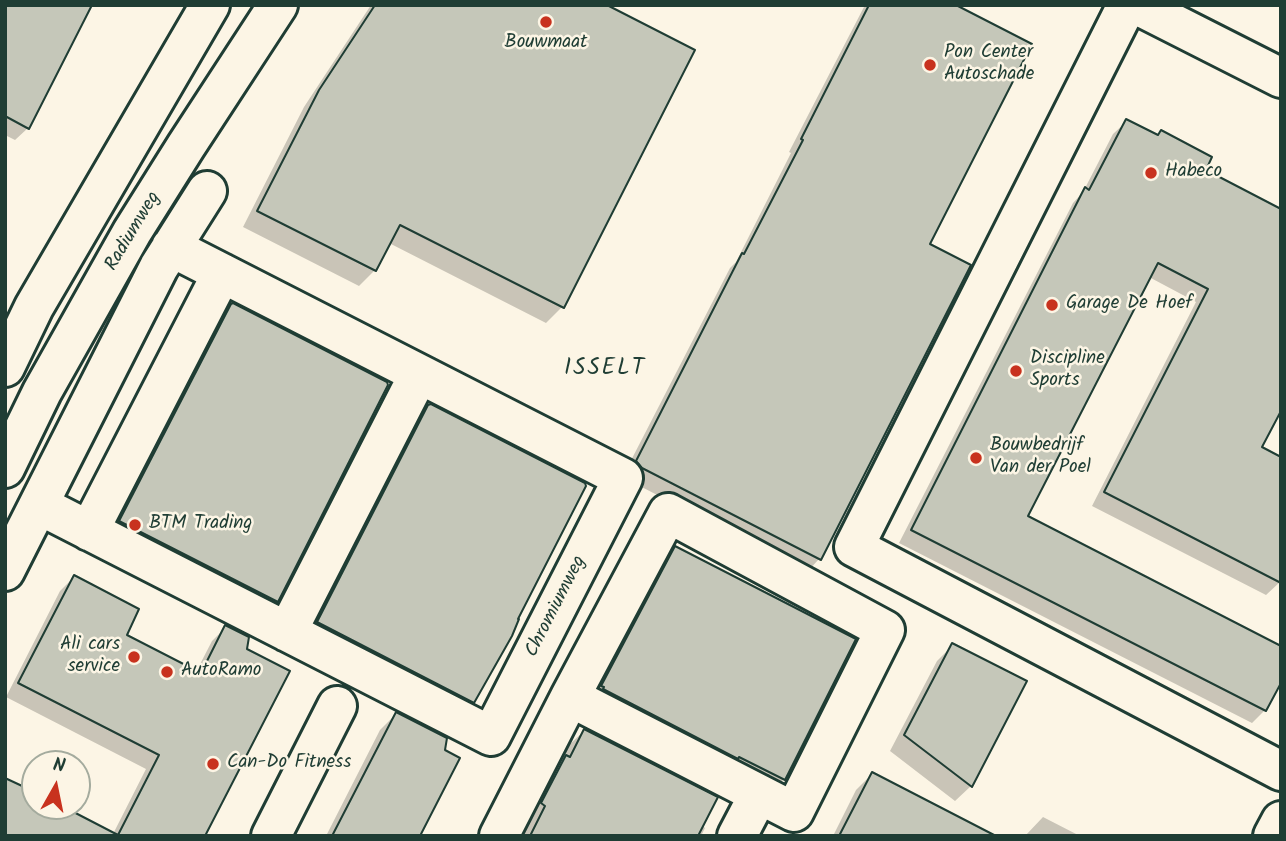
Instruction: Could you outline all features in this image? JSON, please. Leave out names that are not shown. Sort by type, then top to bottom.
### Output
[{"type":"main road","points":[[5,367],[34,307],[210,5]]},
{"type":"main road","name":"Radiumweg","points":[[5,468],[42,392],[132,232],[278,5]]},
{"type":"main road","points":[[1127,5],[854,547],[1281,771]]},
{"type":"main road","points":[[1138,5],[1281,78]]},
{"type":"main road","points":[[5,571],[159,267],[207,191]]},
{"type":"main road","name":"Chromiumweg","points":[[39,505],[491,736],[623,478],[172,247]]},
{"type":"main road","points":[[89,531],[222,273]]},
{"type":"main road","points":[[287,632],[419,374]]},
{"type":"main road","points":[[499,836],[570,697],[668,513],[885,630],[794,812],[570,697]]},
{"type":"main road","points":[[271,836],[337,706]]},
{"type":"main road","points":[[737,836],[759,794]]},
{"type":"main road","points":[[1273,836],[1281,821]]},
{"type":"building","points":[[5,5],[92,5],[29,129],[5,116]]},
{"type":"building","points":[[375,5],[607,5],[695,50],[564,308],[400,225],[376,271],[257,211],[319,90]]},
{"type":"building","points":[[869,5],[956,5],[1032,44],[930,244],[971,265],[821,560],[642,468],[636,461],[803,140],[801,139]]},
{"type":"building","points":[[1126,119],[1158,135],[1161,130],[1212,157],[1206,170],[1281,209],[1281,411],[1262,447],[1281,457],[1281,583],[1104,492],[1208,289],[1158,263],[1028,516],[1281,646],[1281,683],[1266,711],[911,530],[1085,187],[1089,190]]},
{"type":"building","points":[[233,303],[387,382],[388,385],[278,602],[119,521]]},
{"type":"building","points":[[431,404],[585,483],[586,486],[518,619],[512,636],[474,703],[317,622],[428,405]]},
{"type":"building","points":[[675,546],[856,639],[785,780],[739,757],[738,759],[601,686]]},
{"type":"building","points":[[74,575],[139,609],[127,635],[201,673],[225,625],[249,637],[247,649],[290,671],[205,836],[5,836],[5,778],[21,785],[21,820],[89,820],[118,835],[159,755],[18,683]]},
{"type":"building","points":[[952,643],[1027,681],[972,787],[904,735]]},
{"type":"building","points":[[396,712],[447,738],[445,750],[460,758],[420,836],[332,836]]},
{"type":"building","points":[[584,729],[718,797],[698,836],[530,836],[545,806],[541,803],[566,755],[570,757]]},
{"type":"building","points":[[872,772],[996,836],[839,836]]},
{"type":"place","name":"Bouwmaat","points":[[546,22]]},
{"type":"place","name":"Pon Center Autoschade","points":[[930,65]]},
{"type":"place","name":"Habeco","points":[[1151,173]]},
{"type":"place","name":"Garage De Hoef","points":[[1052,305]]},
{"type":"place","name":"Discipline Sports","points":[[1016,371]]},
{"type":"place","name":"Bouwbedrijf Van der Poel","points":[[976,458]]},
{"type":"place","name":"BTM Trading","points":[[135,525]]},
{"type":"place","name":"Ali cars service","points":[[134,657]]},
{"type":"place","name":"AutoRamo","points":[[167,672]]},
{"type":"place","name":"Can-Do Fitness","points":[[213,764]]},
{"type":"district","name":"ISSELT","points":[[605,370]]}]
